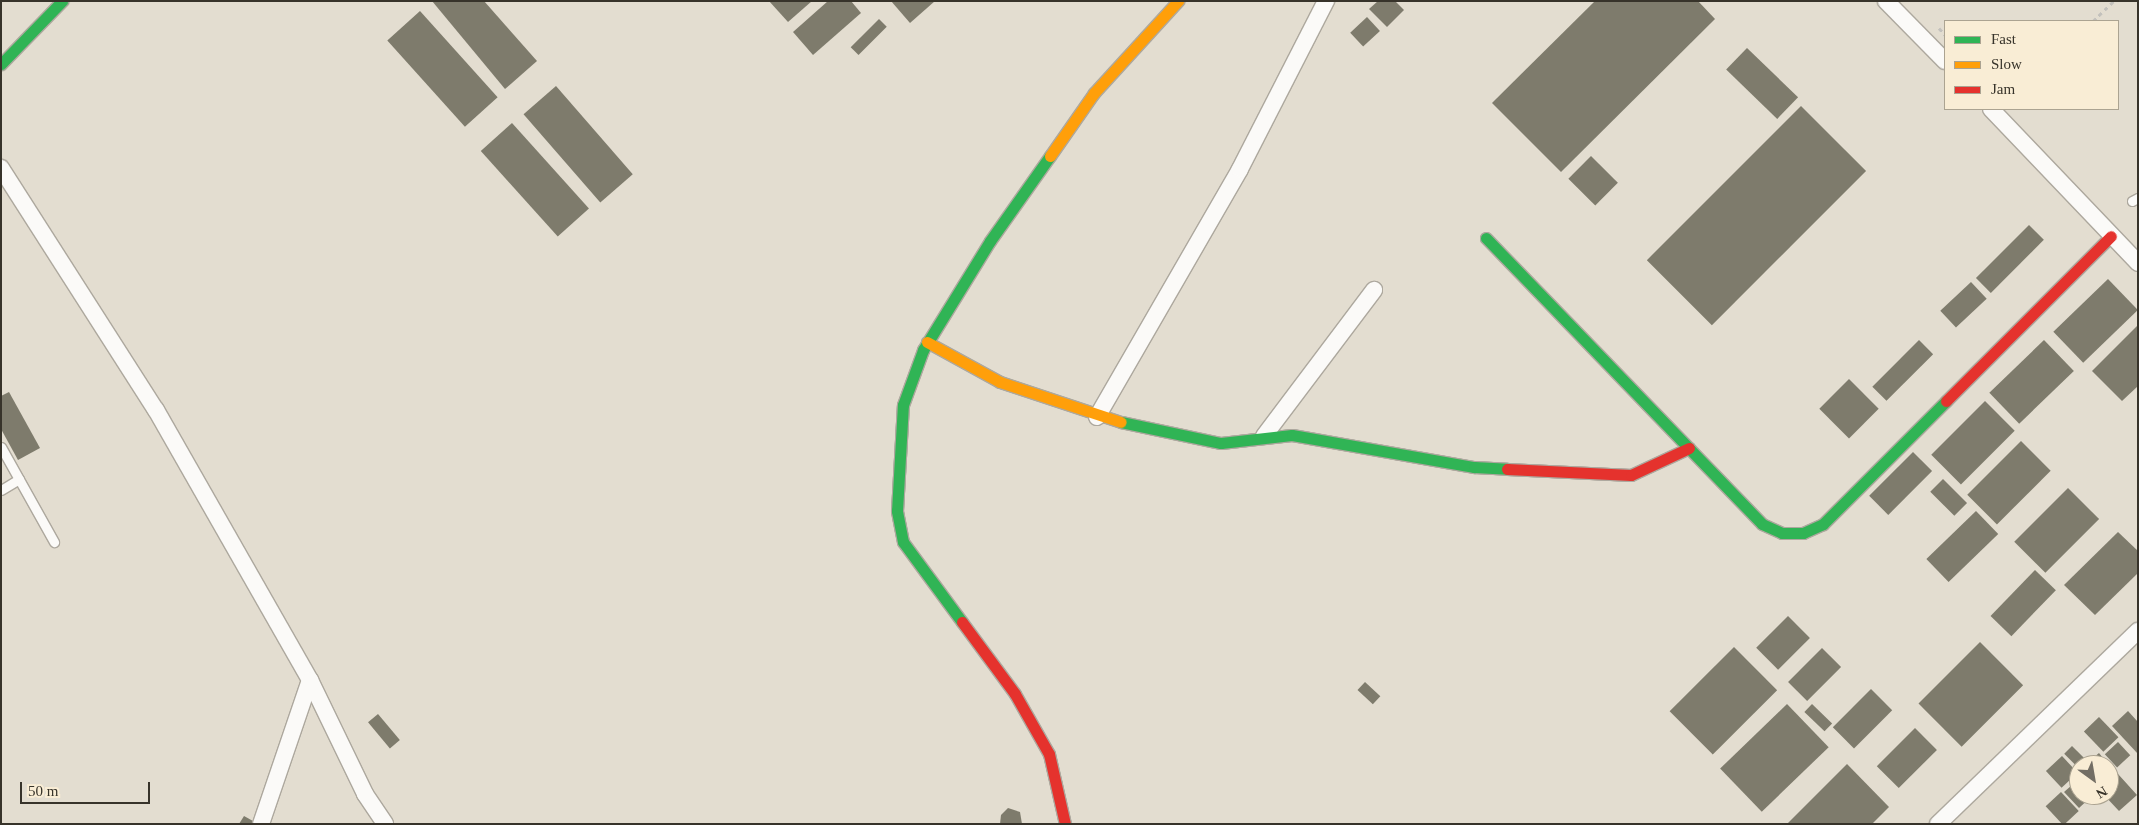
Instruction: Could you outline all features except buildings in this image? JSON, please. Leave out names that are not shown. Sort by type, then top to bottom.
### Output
[{"type":"street","points":[[1,64],[62,1]]},
{"type":"street","points":[[1065,824],[1049,754],[1030,720],[902,542],[897,511],[903,405],[927,342],[985,249],[1094,93],[1178,1]]},
{"type":"street","points":[[1097,417],[1240,169],[1326,1]]},
{"type":"street","points":[[1886,1],[1944,60]]},
{"type":"street","points":[[1992,110],[2138,263]]},
{"type":"street","points":[[1,168],[156,410],[310,680],[365,794],[386,824]]},
{"type":"street","points":[[1486,238],[1762,524],[1782,533],[1804,533],[1823,524],[2111,236]]},
{"type":"street","points":[[1264,436],[1374,290]]},
{"type":"street","points":[[927,342],[1000,382],[1097,417],[1221,443],[1264,436],[1292,435],[1474,467],[1631,475],[1689,448]]},
{"type":"street","points":[[1938,824],[2135,640]]},
{"type":"street","points":[[261,824],[310,680]]},
{"type":"lane","points":[[1,446],[54,542]]},
{"type":"lane","points":[[1,490],[19,479]]},
{"type":"path","points":[[2094,20],[2114,1]]},
{"type":"traffic: fast","points":[[1,64],[62,1]]},
{"type":"traffic: fast","points":[[962,622],[903,542],[897,511],[903,405],[923,350],[990,241],[1050,156]]},
{"type":"traffic: fast","points":[[1486,238],[1762,524],[1782,533],[1803,533],[1823,524],[1946,401]]},
{"type":"traffic: fast","points":[[1121,422],[1221,443],[1292,435],[1474,467],[1507,469]]},
{"type":"traffic: slow","points":[[1050,156],[1094,93],[1178,1]]},
{"type":"traffic: slow","points":[[927,342],[1000,382],[1121,422]]},
{"type":"traffic: jam","points":[[1946,401],[2111,236]]},
{"type":"traffic: jam","points":[[1507,469],[1631,475],[1689,448]]},
{"type":"traffic: jam","points":[[962,622],[1015,694],[1049,754],[1065,824]]}]
